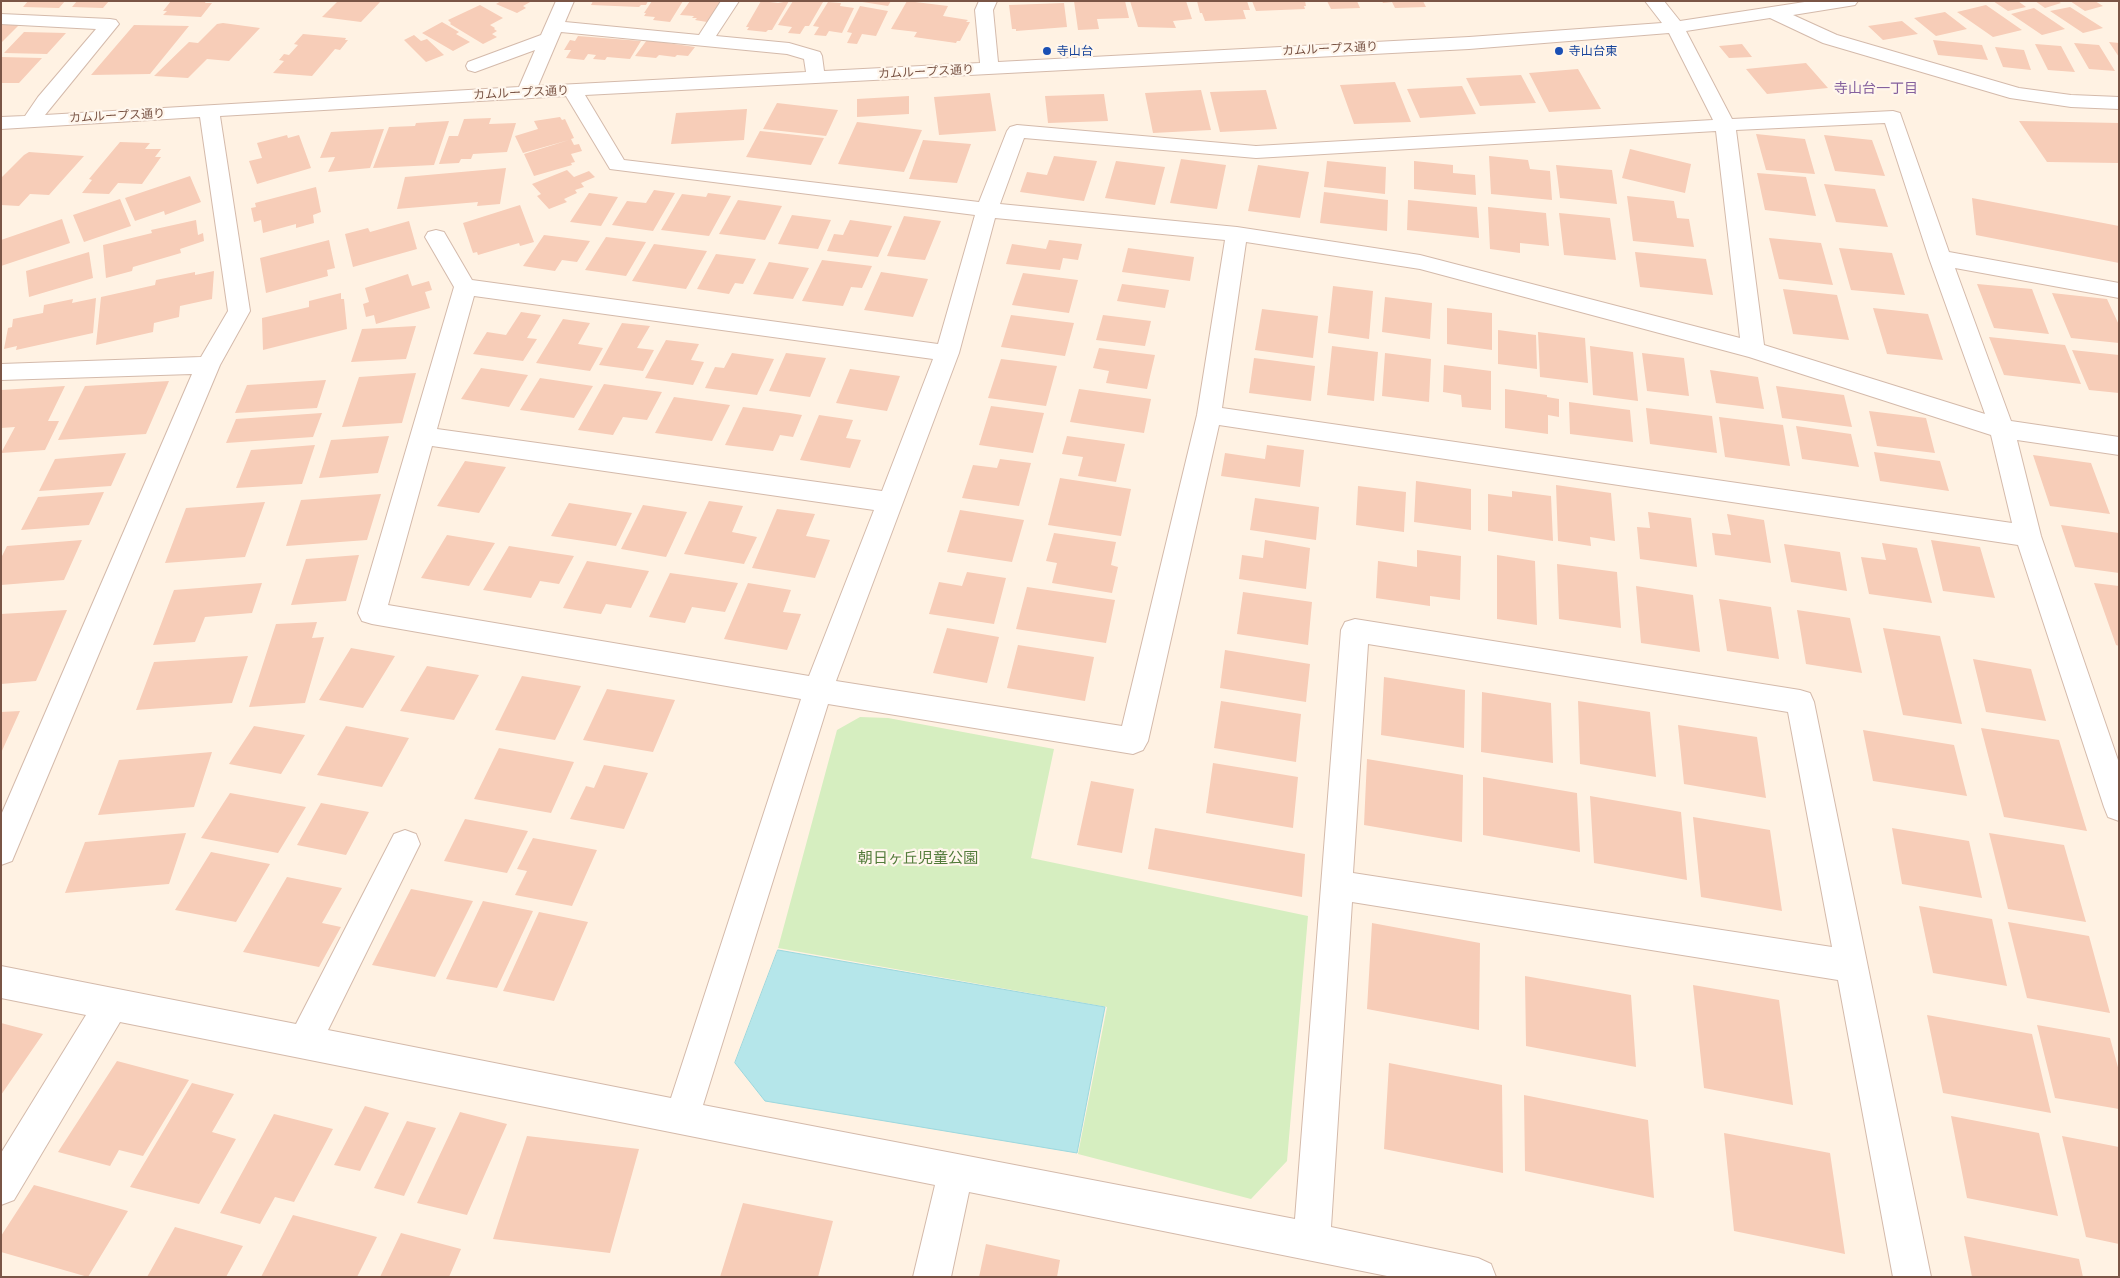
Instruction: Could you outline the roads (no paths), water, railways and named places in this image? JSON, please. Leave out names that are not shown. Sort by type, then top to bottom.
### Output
[{"type":"street","points":[[526,93],[565,1]]},
{"type":"street","points":[[704,41],[730,1]]},
{"type":"street","points":[[988,1],[984,10],[989,48],[989,68]]},
{"type":"street","points":[[1654,1],[1675,26],[1724,124],[1753,350]]},
{"type":"street","name":"カムループス通り","points":[[1,123],[572,90],[1469,43],[1675,26],[1774,14],[1849,1]]},
{"type":"street","points":[[1774,14],[1830,39],[2017,94],[2071,101],[2119,103]]},
{"type":"street","points":[[1,20],[110,24],[45,101],[31,121]]},
{"type":"street","points":[[475,66],[552,32],[704,41],[789,49],[813,56],[816,78]]},
{"type":"street","points":[[572,90],[617,165],[987,210],[1237,234],[1420,262],[1753,350],[2002,429],[2119,446]]},
{"type":"street","points":[[1,851],[208,365],[239,311],[209,111]]},
{"type":"street","points":[[682,1118],[818,690],[947,353],[987,210],[1018,130],[1256,152],[1724,124],[1893,117],[1940,258],[2002,429],[2028,536],[2119,807]]},
{"type":"street","points":[[436,237],[465,287],[372,613],[818,690],[1133,741],[1209,415],[1237,234]]},
{"type":"street","points":[[1940,258],[2119,291]]},
{"type":"street","points":[[465,287],[947,353]]},
{"type":"street","points":[[1,372],[208,365]]},
{"type":"street","points":[[1209,415],[2028,536]]},
{"type":"street","points":[[422,436],[890,502]]},
{"type":"street","points":[[1312,1241],[1355,630],[1800,702],[1912,1277]]},
{"type":"street","points":[[304,1042],[405,844]]},
{"type":"street","points":[[1337,885],[1852,966]]},
{"type":"street","points":[[1,982],[1312,1241],[1478,1277]]},
{"type":"street","points":[[1,1187],[112,1004]]},
{"type":"street","points":[[932,1277],[956,1172]]},
{"type":"water","points":[[778,950],[1105,1007],[1077,1153],[765,1101],[735,1063]]},
{"type":"place","name":"寺山台","points":[[1047,51]]},
{"type":"place","name":"寺山台東","points":[[1559,51]]},
{"type":"district","name":"寺山台一丁目","points":[[1876,89]]},
{"type":"park label","name":"朝日ヶ丘児童公園","points":[[918,858]]}]
